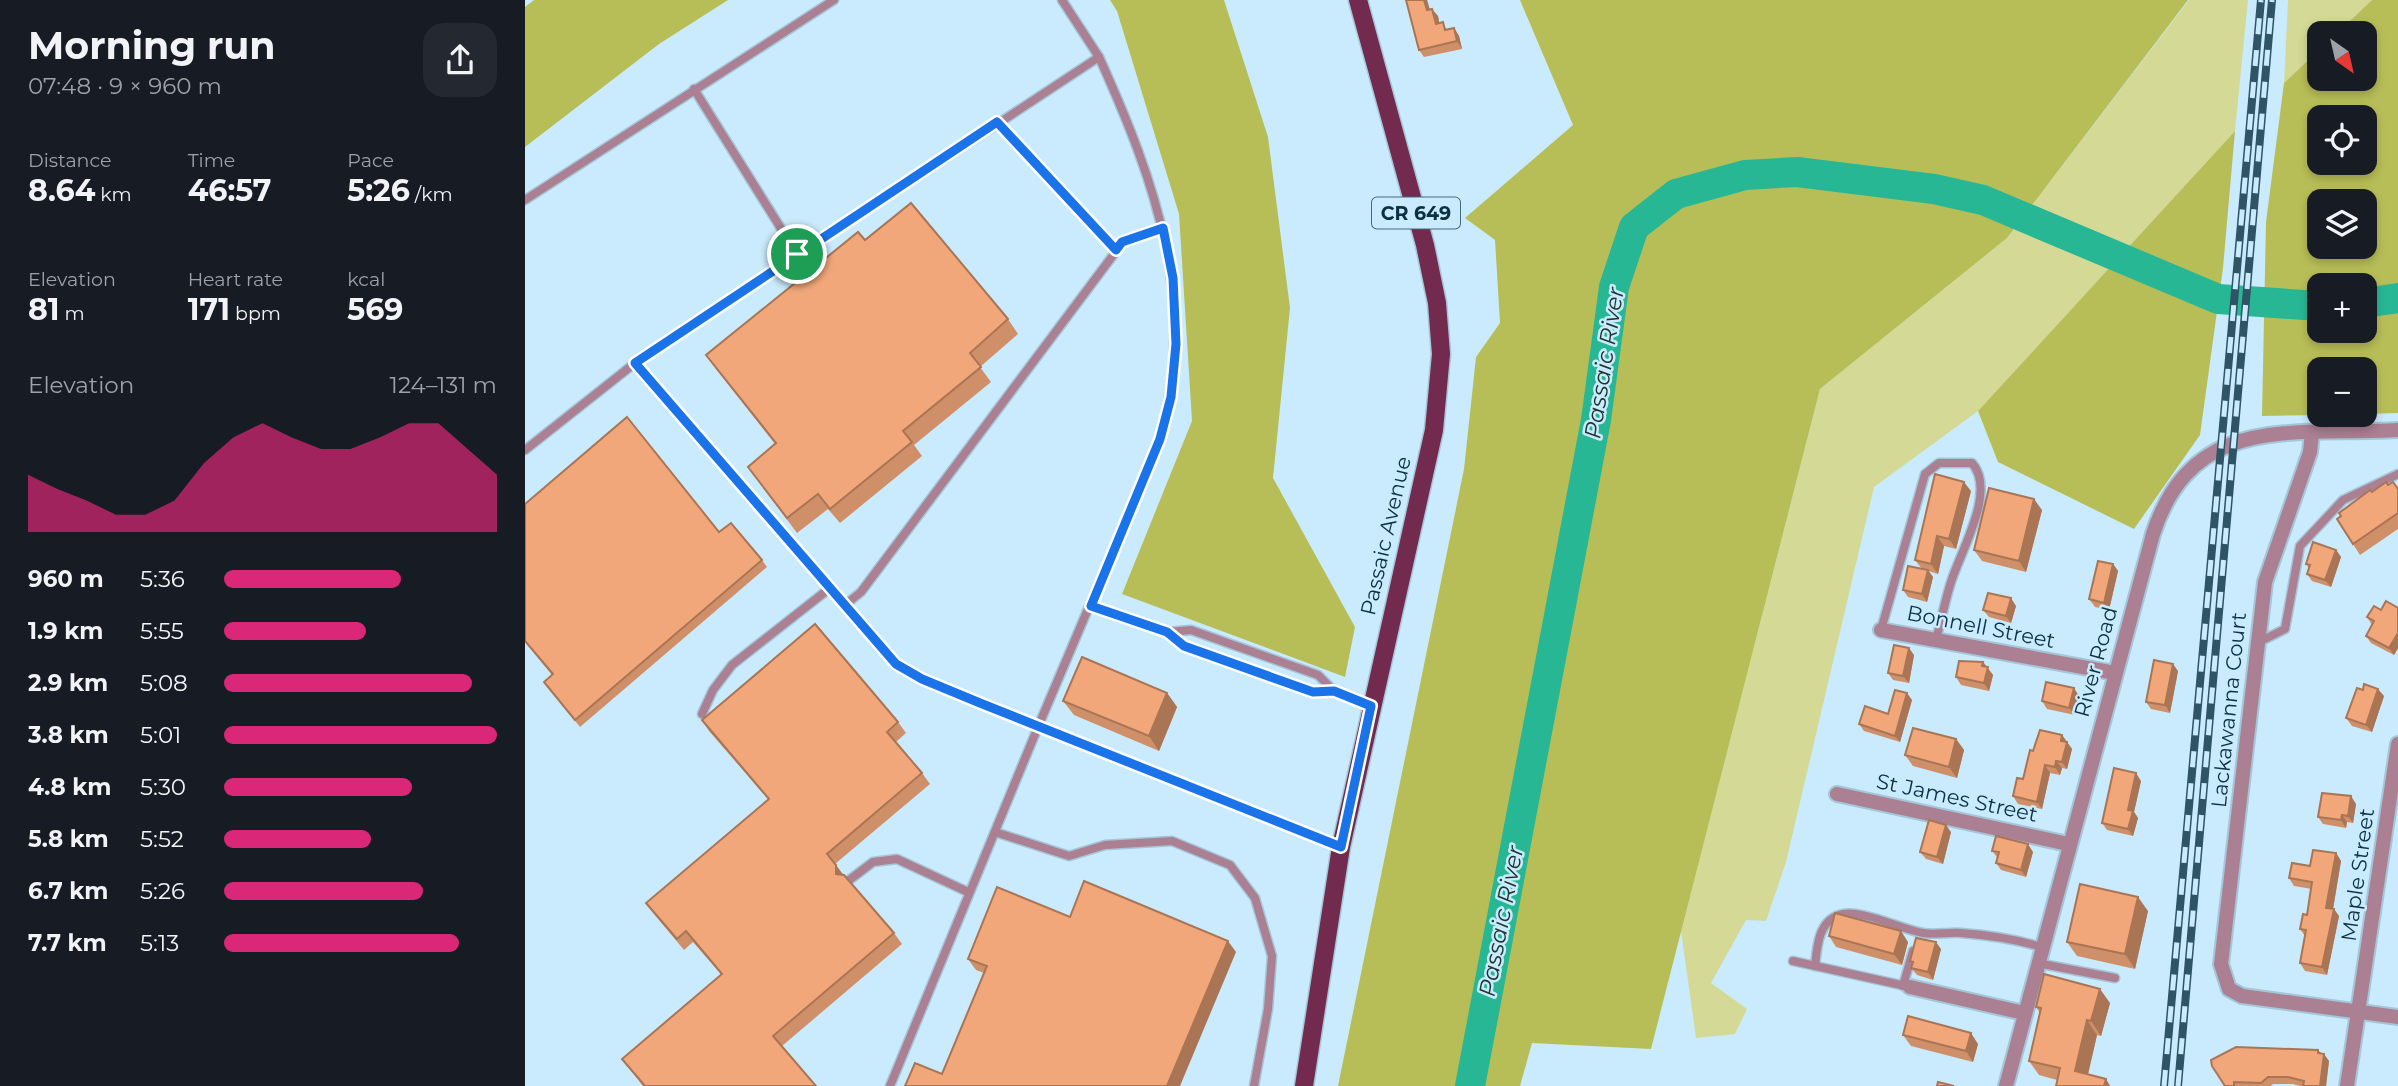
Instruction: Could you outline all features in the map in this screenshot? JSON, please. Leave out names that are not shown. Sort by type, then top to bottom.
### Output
[{"type":"main road","name":"Passaic Avenue","points":[[1304,1086],[1341,847],[1434,430],[1441,354],[1437,303],[1425,245],[1358,0]]},
{"type":"street","name":"River Road","points":[[2005,1086],[2068,844],[2160,512],[2184,474],[2213,450],[2263,435],[2398,430]]},
{"type":"street","name":"Lackawanna Court","points":[[2312,433],[2310,452],[2265,582],[2221,964],[2229,989],[2236,994],[2360,1012]]},
{"type":"street","name":"Bonnell Street","points":[[1881,630],[2115,673]]},
{"type":"street","name":"Maple Street","points":[[2347,1086],[2395,779],[2398,744]]},
{"type":"street","name":"St James Street","points":[[1837,794],[2068,844]]},
{"type":"street","points":[[1906,987],[2024,1013]]},
{"type":"street","points":[[2360,1012],[2398,1017]]},
{"type":"lane","points":[[525,200],[834,0]]},
{"type":"lane","points":[[890,1086],[968,892],[1160,439],[1171,397],[1176,344],[1173,278],[1163,228],[1144,165],[1099,57],[1062,0]]},
{"type":"lane","points":[[525,450],[635,363],[1099,57]]},
{"type":"lane","points":[[694,89],[797,254]]},
{"type":"lane","points":[[997,122],[1116,250]]},
{"type":"lane","points":[[845,605],[861,592],[1122,242],[1163,228]]},
{"type":"lane","points":[[635,363],[896,664],[910,673],[1038,727],[1341,847]]},
{"type":"lane","points":[[1881,630],[1925,474],[1938,463],[1972,463],[1979,471],[1980,498],[1952,580],[1936,640]]},
{"type":"lane","points":[[2257,643],[2285,629],[2300,547],[2343,500],[2398,474]]},
{"type":"lane","points":[[702,714],[713,690],[732,665],[830,588]]},
{"type":"lane","points":[[1091,606],[1167,632],[1184,646],[1313,692],[1334,691]]},
{"type":"lane","points":[[1167,632],[1191,630],[1318,675],[1334,691],[1371,706]]},
{"type":"lane","points":[[995,832],[1069,856],[1105,845],[1172,841],[1230,865],[1255,898],[1272,956],[1268,1009],[1254,1086]]},
{"type":"lane","points":[[848,881],[873,863],[897,859],[968,892]]},
{"type":"lane","points":[[1815,966],[1818,939],[1827,923],[1837,916],[1851,913],[1918,932],[1960,933],[2018,940],[2041,947]]},
{"type":"lane","points":[[1793,961],[1906,987],[1918,932]]},
{"type":"lane","points":[[2037,963],[2115,978]]},
{"type":"green space","points":[[534,0],[728,0],[659,44],[525,147],[525,7]]},
{"type":"green space","points":[[1110,0],[1224,0],[1268,137],[1290,308],[1273,478],[1355,627],[1345,677],[1122,594],[1192,421],[1179,214],[1117,11]]},
{"type":"green space","points":[[1520,0],[2188,0],[2007,238],[1820,389],[1651,1049],[1532,1043],[1520,1086],[1338,1086],[1464,469],[1476,357],[1500,323],[1495,240],[1465,218],[1573,125]]},
{"type":"green space","points":[[2189,0],[2248,0],[2235,131],[1978,411],[1874,487],[1786,862],[1766,921],[1746,920],[1711,983],[1747,1009],[1735,1034],[1696,1038],[1681,931],[1820,389],[2007,238]]},
{"type":"green space","points":[[2288,0],[2372,0],[2350,21],[2307,21],[2307,61],[2284,83]]},
{"type":"green space","points":[[2372,0],[2398,0],[2398,413],[2377,414],[2377,357],[2307,357],[2307,415],[2262,416],[2266,222],[2284,83],[2307,61],[2307,91],[2377,91],[2377,21],[2350,21]]},
{"type":"green space","points":[[2235,131],[2223,268],[2200,435],[2134,529],[1998,462],[1978,411]]},
{"type":"building","points":[[1406,0],[1424,0],[1427,10],[1432,9],[1436,24],[1443,22],[1445,30],[1454,28],[1457,41],[1419,50]]},
{"type":"building","points":[[911,203],[1008,319],[970,353],[981,367],[903,431],[912,442],[830,509],[818,494],[787,518],[748,467],[776,443],[706,355],[858,232],[865,240]]},
{"type":"building","points":[[627,417],[719,532],[731,523],[762,560],[575,720],[544,682],[553,674],[525,641],[525,504]]},
{"type":"building","points":[[1935,474],[1964,482],[1949,539],[1937,536],[1931,564],[1915,560]]},
{"type":"building","points":[[2386,482],[2388,485],[2393,482],[2398,489],[2398,513],[2353,544],[2337,519],[2341,516],[2339,513],[2370,490],[2372,492]]},
{"type":"building","points":[[1989,488],[2034,499],[2019,561],[1974,550]]},
{"type":"building","points":[[2313,542],[2336,550],[2325,580],[2307,574],[2310,565],[2306,564]]},
{"type":"building","points":[[2098,561],[2113,564],[2104,603],[2089,599]]},
{"type":"building","points":[[1908,566],[1928,570],[1922,594],[1903,590]]},
{"type":"building","points":[[1988,593],[2011,598],[2006,616],[1983,610]]},
{"type":"building","points":[[2386,601],[2398,608],[2398,633],[2389,648],[2366,636],[2374,621],[2367,617],[2374,606],[2381,610]]},
{"type":"building","points":[[815,624],[898,722],[887,732],[922,773],[827,854],[836,865],[836,874],[844,875],[894,933],[773,1036],[816,1086],[645,1086],[622,1059],[722,974],[686,931],[677,939],[646,903],[769,799],[702,720]]},
{"type":"building","points":[[1894,645],[1909,648],[1903,676],[1888,673]]},
{"type":"building","points":[[1082,657],[1167,693],[1149,736],[1063,701]]},
{"type":"building","points":[[2154,660],[2173,664],[2165,705],[2146,702]]},
{"type":"building","points":[[1959,661],[1983,662],[1982,666],[1988,667],[1984,683],[1956,677]]},
{"type":"building","points":[[2046,682],[2074,688],[2069,708],[2042,701]]},
{"type":"building","points":[[2364,684],[2378,689],[2366,725],[2346,718],[2357,688],[2363,690]]},
{"type":"building","points":[[1895,690],[1907,693],[1895,736],[1859,724],[1865,706],[1888,714]]},
{"type":"building","points":[[1913,728],[1956,739],[1949,767],[1905,755]]},
{"type":"building","points":[[2040,730],[2062,735],[2061,741],[2067,742],[2062,762],[2056,761],[2055,767],[2045,765],[2037,802],[2013,796],[2017,778],[2023,779],[2030,750],[2033,751]]},
{"type":"building","points":[[2114,768],[2136,773],[2128,810],[2133,811],[2128,829],[2102,823]]},
{"type":"building","points":[[2322,793],[2351,796],[2348,816],[2342,815],[2341,820],[2318,817]]},
{"type":"building","points":[[1929,820],[1946,825],[1937,857],[1920,852]]},
{"type":"building","points":[[1996,836],[2028,844],[2021,870],[1996,863],[1999,852],[1992,851]]},
{"type":"building","points":[[2313,850],[2336,853],[2326,908],[2334,909],[2322,967],[2300,963],[2306,930],[2300,929],[2303,914],[2307,915],[2312,882],[2289,878],[2292,863],[2310,866]]},
{"type":"building","points":[[1084,881],[1228,941],[1167,1086],[905,1086],[915,1063],[942,1074],[987,966],[968,959],[997,887],[1070,917]]},
{"type":"building","points":[[2080,884],[2138,897],[2125,954],[2067,942]]},
{"type":"building","points":[[1835,913],[1901,931],[1894,954],[1829,936]]},
{"type":"building","points":[[1916,938],[1936,942],[1928,972],[1911,968],[1913,962],[1910,961]]},
{"type":"building","points":[[2044,974],[2100,989],[2091,1021],[2087,1020],[2075,1071],[2106,1079],[2104,1086],[2056,1086],[2060,1068],[2029,1061],[2041,1008],[2036,1007]]},
{"type":"building","points":[[1908,1016],[1971,1033],[1966,1051],[1903,1035]]},
{"type":"building","points":[[2236,1047],[2318,1050],[2318,1053],[2324,1054],[2320,1086],[2303,1086],[2304,1081],[2288,1077],[2268,1077],[2261,1083],[2234,1082],[2234,1086],[2225,1086],[2211,1060]]},
{"type":"building","points":[[1938,1082],[1954,1086],[1937,1086]]},
{"type":"waterway","name":"Passaic River","points":[[1470,1086],[1596,420],[1614,287],[1634,227],[1676,194],[1745,175],[1797,172],[1934,189],[1983,200],[2218,299],[2307,305]]},
{"type":"waterway","name":"Passaic River","points":[[2377,301],[2398,298]]},
{"type":"railway","points":[[2164,1086],[2261,0]]},
{"type":"railway","points":[[2178,1086],[2272,0]]},
{"type":"route","points":[[997,122],[1116,250],[1122,242],[1163,228],[1173,278],[1176,344],[1171,397],[1160,439],[1091,606],[1167,632],[1184,646],[1313,692],[1334,691],[1371,706],[1341,847],[1038,727],[922,679],[896,664],[635,363],[797,254],[997,122]]}]
